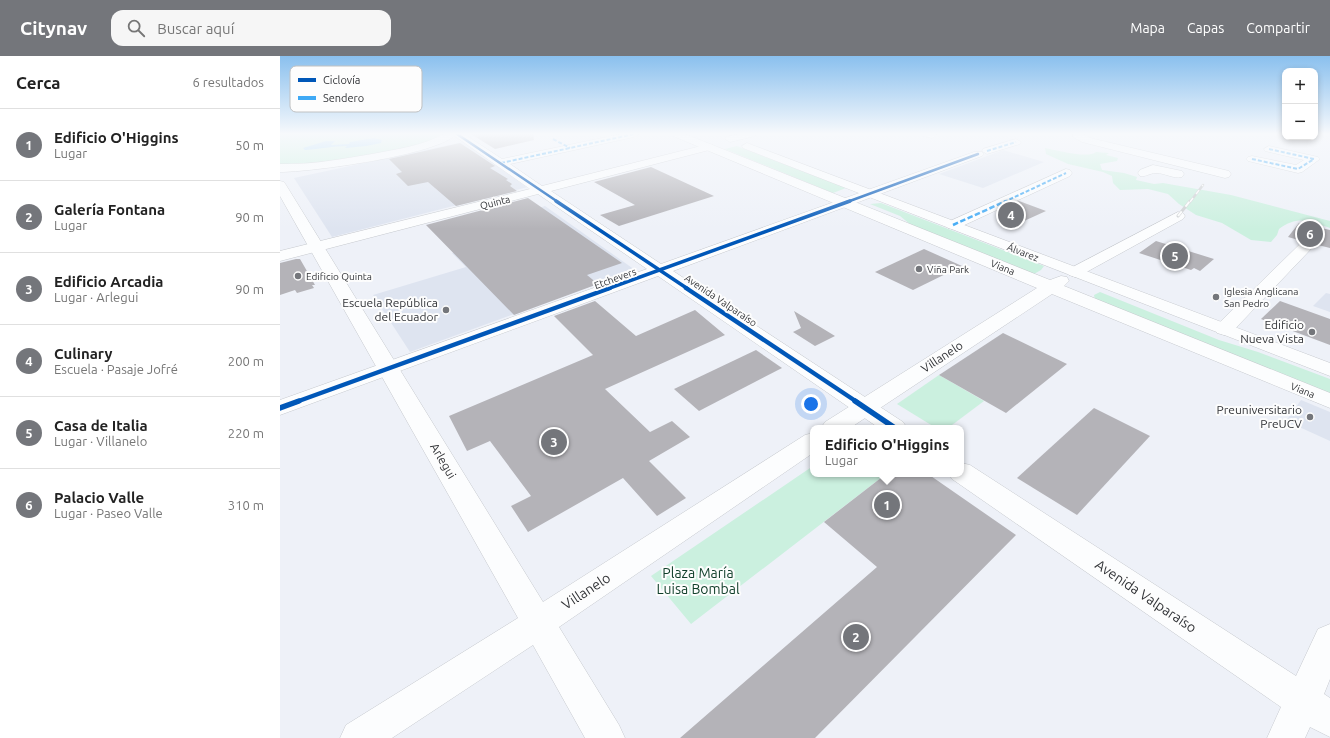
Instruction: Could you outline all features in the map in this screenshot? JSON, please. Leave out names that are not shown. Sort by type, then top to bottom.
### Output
[{"type":"street","points":[[280,168],[307,168],[326,166]]},
{"type":"street","name":"Avenida Valparaíso","points":[[505,166],[891,425]]},
{"type":"street","name":"Quinta","points":[[280,256],[541,190],[627,166]]},
{"type":"street","name":"Viana","points":[[757,166],[1330,401]]},
{"type":"street","name":"Álvarez","points":[[798,166],[1330,370]]},
{"type":"street","name":"Etchevers","points":[[280,408],[947,166]]},
{"type":"street","points":[[1218,166],[1234,169]]},
{"type":"street","points":[[1144,173],[1153,168],[1209,181],[1240,166]]},
{"type":"street","points":[[1283,166],[1298,169],[1303,166]]},
{"type":"street","points":[[953,225],[1066,173]]},
{"type":"street","name":"Arlegui","points":[[280,185],[606,738]]},
{"type":"street","points":[[1075,272],[1178,216]]},
{"type":"street","points":[[1224,329],[1306,246]]},
{"type":"street","name":"Villanelo","points":[[838,425],[1050,287],[1071,279],[1086,279],[1103,283]]},
{"type":"street","name":"Villanelo","points":[[359,738],[538,623],[810,443]]},
{"type":"street","name":"Avenida Valparaíso","points":[[964,474],[1316,710]]},
{"type":"street","points":[[1286,738],[1316,710],[1330,640]]},
{"type":"shaded area","points":[[351,166],[497,166],[528,187],[332,237],[294,178]]},
{"type":"shaded area","points":[[961,166],[1035,166],[983,188],[939,174]]},
{"type":"shaded area","points":[[545,206],[635,270],[410,352],[373,295],[466,267],[452,253],[510,236],[530,211]]},
{"type":"shaded area","points":[[1326,293],[1330,294],[1330,312],[1313,306]]},
{"type":"shaded area","name":"Preuniversitario PreUCV","points":[[1301,400],[1330,412],[1330,441],[1286,421]]},
{"type":"green space","points":[[766,166],[788,166],[846,188],[833,193]]},
{"type":"green space","points":[[1076,166],[1101,166],[1102,170],[1124,173],[1137,177],[1136,180],[1154,184],[1163,183],[1231,195],[1330,221],[1330,228],[1310,222],[1298,221],[1292,222],[1279,229],[1277,235],[1271,242],[1251,240],[1222,223],[1196,215],[1179,204],[1168,194],[1148,189],[1120,190],[1113,183],[1112,176],[1103,172]]},
{"type":"green space","points":[[881,203],[1044,266],[1041,270],[1034,274],[911,225],[900,216],[870,204]]},
{"type":"green space","points":[[1100,292],[1219,340],[1258,352],[1330,379],[1330,394],[1095,300],[1094,295]]},
{"type":"green space","points":[[939,375],[984,401],[952,425],[931,425],[897,404]]},
{"type":"green space","name":"Plaza María Luisa Bombal","points":[[810,468],[810,477],[882,477],[691,624],[651,576]]},
{"type":"building","points":[[396,166],[495,166],[490,168],[508,179],[506,180],[512,184],[510,186],[517,191],[456,206],[428,182],[408,186],[396,174],[402,172]]},
{"type":"building","points":[[651,167],[714,196],[619,226],[600,215],[635,205],[594,182]]},
{"type":"building","points":[[528,198],[622,263],[587,275],[598,284],[514,315],[426,225]]},
{"type":"building","points":[[1019,201],[1046,211],[1024,221],[998,211]]},
{"type":"building","points":[[1299,223],[1330,230],[1330,248],[1314,244],[1307,240],[1302,241],[1288,237]]},
{"type":"building","points":[[1156,241],[1214,259],[1200,271],[1194,268],[1191,270],[1139,253]]},
{"type":"building","name":"Viña Park","points":[[924,249],[962,266],[913,290],[875,272]]},
{"type":"building","name":"Edificio Quinta","points":[[300,259],[315,285],[312,285],[314,288],[297,293],[295,290],[280,295],[280,263]]},
{"type":"building","points":[[595,301],[636,336],[695,310],[725,335],[605,389],[650,432],[672,421],[690,437],[649,461],[686,498],[657,516],[623,478],[528,532],[511,506],[531,496],[490,441],[467,451],[449,416],[593,355],[554,316]]},
{"type":"building","name":"Edificio Nueva Vista","points":[[1280,301],[1330,319],[1330,345],[1261,319]]},
{"type":"building","points":[[794,311],[835,336],[815,346],[793,332],[801,328]]},
{"type":"building","points":[[1003,333],[1067,364],[1006,413],[939,375]]},
{"type":"building","points":[[756,350],[782,368],[699,411],[674,389]]},
{"type":"building","points":[[1094,408],[1150,436],[1077,515],[1017,478]]},
{"type":"building","points":[[882,477],[932,477],[1016,535],[815,738],[680,738],[877,567],[824,522]]},
{"type":"railway","points":[[1190,202],[1203,185]]},
{"type":"railway","points":[[1178,216],[1190,201]]},
{"type":"marked path","points":[[1283,166],[1298,169],[1303,166]]},
{"type":"marked path","points":[[953,225],[1066,173]]},
{"type":"cycle path","points":[[504,166],[891,425]]},
{"type":"cycle path","points":[[280,408],[945,166]]},
{"type":"place","name":"Culinary","points":[[1011,215]]},
{"type":"place","name":"Palacio Valle","points":[[1310,234]]},
{"type":"place","name":"Casa de Italia","points":[[1175,256]]},
{"type":"place","name":"Viña Park","points":[[919,269]]},
{"type":"place","name":"Edificio Quinta","points":[[298,276]]},
{"type":"place","name":"Iglesia Anglicana San Pedro","points":[[1216,297]]},
{"type":"place","name":"Escuela República del Ecuador","points":[[446,310]]},
{"type":"place","name":"Edificio Nueva Vista","points":[[1312,332]]},
{"type":"place","name":"Preuniversitario PreUCV","points":[[1310,417]]},
{"type":"place","name":"Edificio Arcadia","points":[[554,442]]},
{"type":"place","name":"Edificio O'Higgins","points":[[887,505]]},
{"type":"place","name":"Galería Fontana","points":[[856,637]]}]
